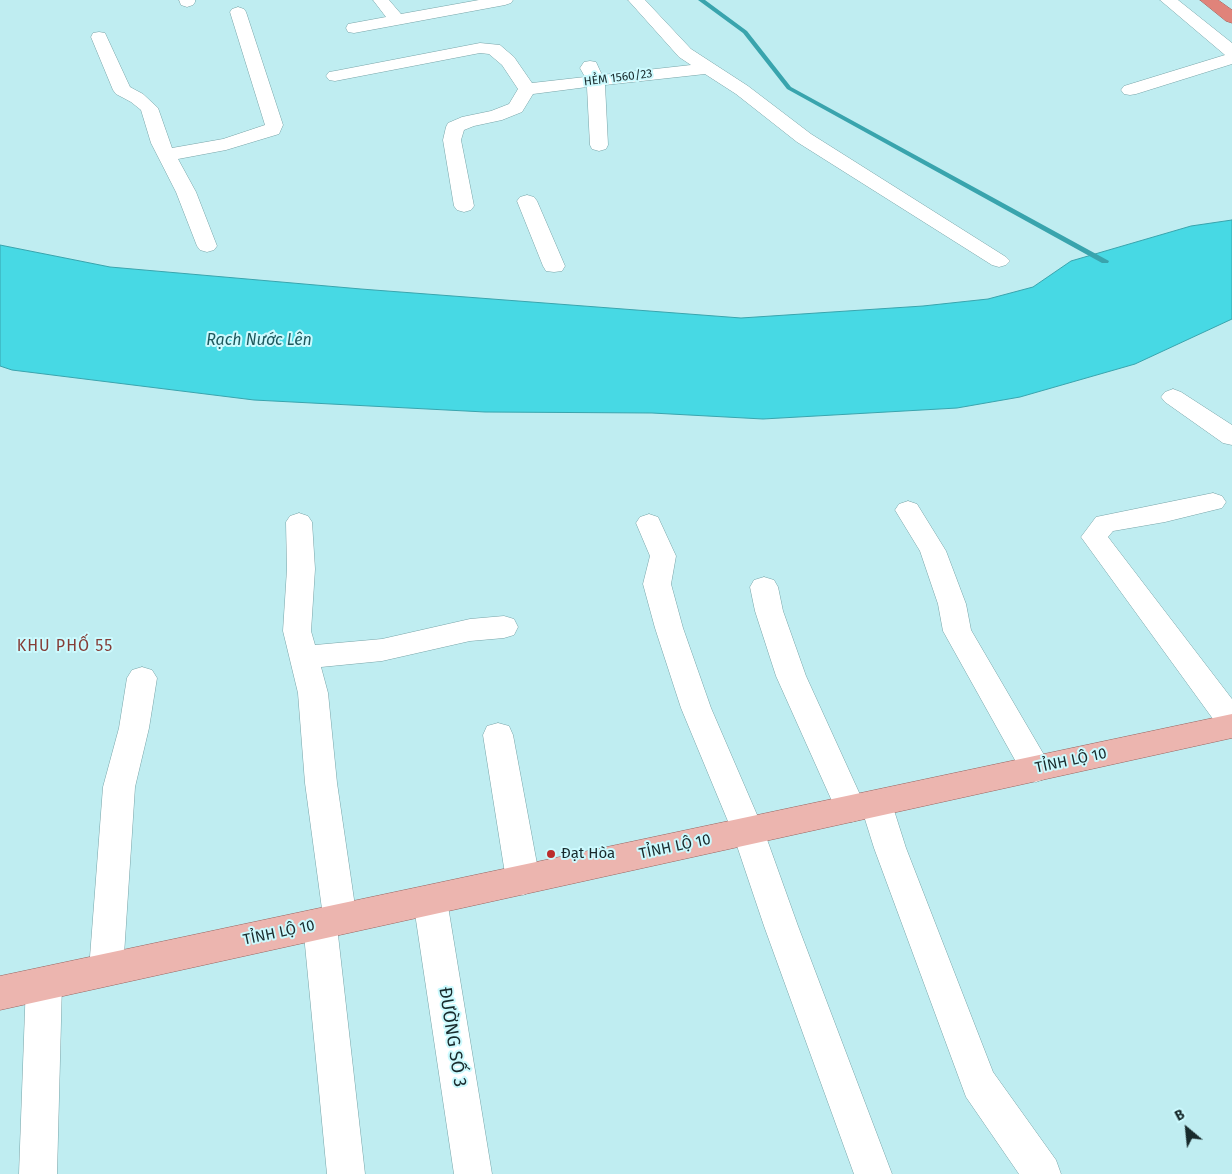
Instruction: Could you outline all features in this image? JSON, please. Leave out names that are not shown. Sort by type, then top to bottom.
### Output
[{"type":"highway","points":[[1208,0],[1232,18]]},
{"type":"main road","name":"TỈNH LỘ 10","points":[[0,993],[1232,726]]},
{"type":"street","points":[[381,0],[397,20]]},
{"type":"street","points":[[636,0],[685,53],[742,90],[804,138],[999,262]]},
{"type":"street","points":[[1168,0],[1232,52]]},
{"type":"street","points":[[354,28],[494,1]]},
{"type":"street","points":[[167,155],[226,144],[272,130],[274,125],[238,12]]},
{"type":"street","points":[[98,37],[122,90],[137,98],[148,108],[160,143],[186,192],[207,246]]},
{"type":"street","points":[[335,76],[480,48],[494,49],[508,61],[527,89],[516,108],[496,116],[469,121],[455,127],[452,140],[464,206]]},
{"type":"street","points":[[666,55],[685,53]]},
{"type":"street","points":[[1130,90],[1232,58]]},
{"type":"street","points":[[599,145],[596,81],[589,67],[608,62]]},
{"type":"street","name":"HẺM 1560/23","points":[[527,89],[709,68]]},
{"type":"street","points":[[527,201],[554,266]]},
{"type":"street","points":[[1173,397],[1232,437]]},
{"type":"street","points":[[1213,502],[1165,513],[1105,523],[1094,537],[1232,721]]},
{"type":"street","points":[[908,510],[932,550],[952,604],[958,631],[1036,769]]},
{"type":"street","points":[[300,522],[301,568],[297,631],[314,693],[346,1174]]},
{"type":"street","points":[[649,523],[663,556],[657,584],[669,628],[696,708],[748,831],[781,926],[874,1174]]},
{"type":"street","points":[[764,587],[769,611],[791,676],[864,806],[890,848],[979,1084],[1042,1174]]},
{"type":"street","points":[[304,657],[382,650],[470,630],[504,627]]},
{"type":"street","points":[[106,970],[119,787],[134,728],[142,678]]},
{"type":"street","points":[[498,735],[523,880]]},
{"type":"street","name":"ĐƯỜNG SỐ 3","points":[[430,900],[473,1174]]},
{"type":"street","points":[[38,1174],[44,983]]},
{"type":"water","name":"Rạch Nước Lên","points":[[1232,220],[1232,319],[1135,364],[1020,397],[957,408],[763,419],[652,413],[485,412],[254,400],[12,370],[0,366],[0,245],[110,267],[361,289],[741,318],[923,306],[988,299],[1033,287],[1071,261],[1191,226]]},
{"type":"waterway","points":[[701,0],[745,32],[789,88],[1105,261]]},
{"type":"place","name":"Đạt Hòa","points":[[551,854]]},
{"type":"district","name":"KHU PHỐ 55","points":[[65,647]]}]
